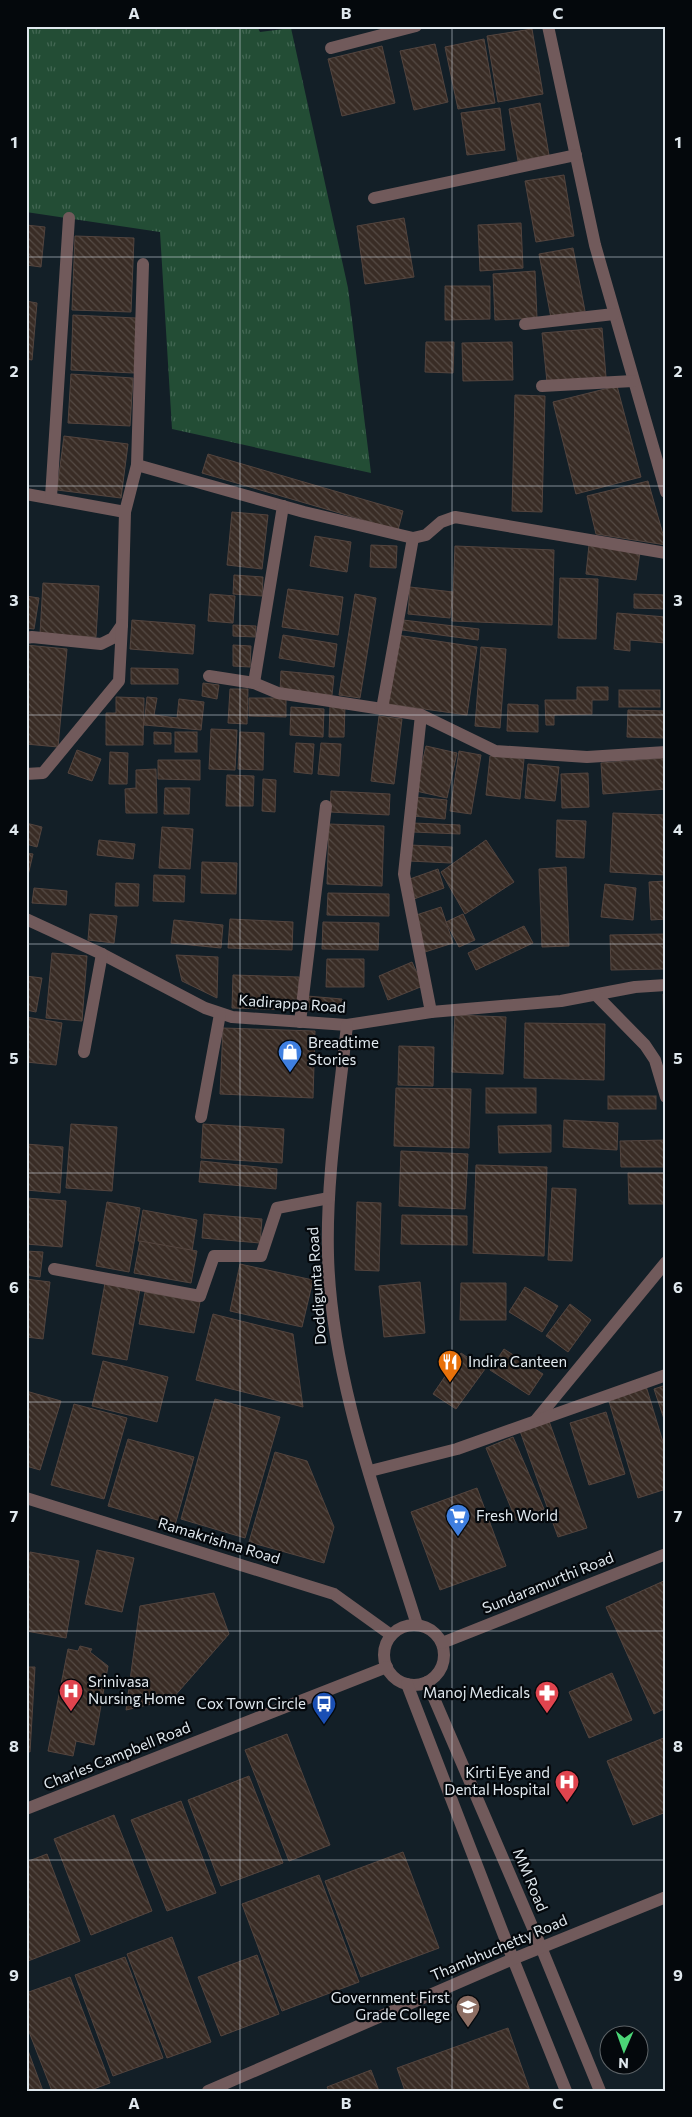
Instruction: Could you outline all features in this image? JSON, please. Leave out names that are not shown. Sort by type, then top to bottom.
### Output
[{"type":"street","points":[[331,48],[416,26]]},
{"type":"street","points":[[548,26],[595,244],[633,381],[661,460],[666,492]]},
{"type":"street","points":[[374,198],[576,155]]},
{"type":"street","points":[[50,497],[69,218]]},
{"type":"street","points":[[26,774],[43,773],[119,681],[125,512],[137,465],[143,264]]},
{"type":"street","points":[[525,324],[614,314]]},
{"type":"street","points":[[542,386],[633,381]]},
{"type":"street","points":[[137,465],[283,506],[413,538],[426,535],[441,522],[455,517],[666,553]]},
{"type":"street","points":[[26,494],[125,512]]},
{"type":"street","points":[[254,683],[283,506]]},
{"type":"street","points":[[382,709],[413,538]]},
{"type":"street","points":[[26,638],[101,644],[113,638],[122,625]]},
{"type":"street","points":[[209,676],[254,683],[278,693],[421,715],[495,751],[587,757],[666,752]]},
{"type":"street","points":[[421,715],[404,874],[431,1012]]},
{"type":"street","points":[[300,1022],[326,806]]},
{"type":"street","name":"Kadirappa Road","points":[[26,919],[102,954],[205,1008],[232,1017],[347,1025],[431,1012],[553,1002],[635,987],[666,985]]},
{"type":"street","points":[[84,1052],[102,954]]},
{"type":"street","points":[[596,995],[645,1045],[655,1060],[666,1097]]},
{"type":"street","points":[[201,1117],[220,1014]]},
{"type":"street","name":"Doddigunta Road","points":[[347,1025],[329,1198],[328,1255],[334,1320],[346,1386],[417,1624]]},
{"type":"street","points":[[54,1269],[200,1296],[214,1256],[261,1256],[277,1208],[329,1198]]},
{"type":"street","points":[[536,1420],[666,1262]]},
{"type":"street","points":[[370,1470],[457,1449],[666,1375]]},
{"type":"street","name":"Ramakrishna Road","points":[[26,1498],[334,1594],[391,1635]]},
{"type":"street","name":"Sundaramurthi Road","points":[[442,1643],[666,1554]]},
{"type":"street","points":[[417,1624],[432,1630],[442,1643],[445,1652],[444,1662],[435,1677],[417,1685],[407,1684],[391,1674],[387,1666],[384,1650],[391,1635],[407,1625],[417,1624]]},
{"type":"street","name":"Charles Campbell Road","points":[[26,1809],[387,1666]]},
{"type":"street","name":"MM Road","points":[[427,1682],[541,1947],[600,2091]]},
{"type":"street","points":[[407,1684],[566,2091]]},
{"type":"street","name":"Thambhuchetty Road","points":[[208,2091],[541,1947],[666,1897]]},
{"type":"green space","points":[[26,26],[257,26],[260,32],[291,28],[348,288],[371,473],[172,429],[160,232],[26,212]]},
{"type":"building","points":[[532,29],[543,94],[498,102],[487,36]]},
{"type":"building","points":[[484,39],[495,103],[458,109],[445,47]]},
{"type":"building","points":[[435,44],[448,102],[414,110],[400,51]]},
{"type":"building","points":[[382,46],[395,103],[342,116],[328,59]]},
{"type":"building","points":[[540,103],[549,155],[518,161],[509,109]]},
{"type":"building","points":[[500,108],[505,150],[467,155],[461,113]]},
{"type":"building","points":[[564,175],[574,236],[536,242],[525,181]]},
{"type":"building","points":[[404,218],[414,277],[365,284],[357,226]]},
{"type":"building","points":[[521,223],[523,268],[480,271],[478,225]]},
{"type":"building","points":[[26,225],[45,227],[41,267],[26,265]]},
{"type":"building","points":[[75,236],[134,238],[131,312],[72,310]]},
{"type":"building","points":[[573,248],[585,311],[551,318],[539,254]]},
{"type":"building","points":[[535,271],[537,318],[495,320],[493,274]]},
{"type":"building","points":[[445,286],[490,286],[490,319],[445,320]]},
{"type":"building","points":[[26,301],[37,303],[32,360],[26,359]]},
{"type":"building","points":[[73,315],[136,318],[134,373],[71,370]]},
{"type":"building","points":[[602,328],[606,377],[547,382],[542,333]]},
{"type":"building","points":[[426,342],[454,342],[453,373],[425,372]]},
{"type":"building","points":[[512,342],[513,380],[463,381],[462,343]]},
{"type":"building","points":[[71,374],[133,378],[130,426],[68,423]]},
{"type":"building","points":[[617,386],[641,477],[576,494],[553,402]]},
{"type":"building","points":[[515,395],[545,396],[542,512],[512,511]]},
{"type":"building","points":[[64,436],[128,444],[121,498],[57,490]]},
{"type":"building","points":[[208,454],[403,511],[398,530],[202,473]]},
{"type":"building","points":[[648,481],[666,545],[596,534],[587,496]]},
{"type":"building","points":[[232,512],[268,515],[262,569],[227,565]]},
{"type":"building","points":[[315,536],[351,542],[347,572],[310,566]]},
{"type":"building","points":[[371,545],[397,546],[396,568],[370,567]]},
{"type":"building","points":[[589,545],[640,552],[636,580],[586,574]]},
{"type":"building","points":[[455,546],[554,550],[552,625],[452,621]]},
{"type":"building","points":[[234,575],[263,577],[262,596],[233,594]]},
{"type":"building","points":[[560,578],[598,579],[596,639],[558,638]]},
{"type":"building","points":[[43,583],[99,586],[96,637],[40,634]]},
{"type":"building","points":[[410,587],[453,592],[450,618],[408,614]]},
{"type":"building","points":[[288,589],[343,597],[338,635],[282,627]]},
{"type":"building","points":[[210,594],[235,596],[233,623],[208,621]]},
{"type":"building","points":[[355,594],[376,598],[360,698],[339,695]]},
{"type":"building","points":[[634,594],[666,595],[666,609],[634,608]]},
{"type":"building","points":[[26,596],[39,598],[34,629],[26,628]]},
{"type":"building","points":[[617,613],[666,617],[665,643],[630,640],[630,651],[614,649]]},
{"type":"building","points":[[132,620],[195,625],[193,654],[130,649]]},
{"type":"building","points":[[403,620],[479,629],[478,640],[402,630]]},
{"type":"building","points":[[233,625],[256,626],[255,637],[233,636]]},
{"type":"building","points":[[283,635],[337,644],[334,667],[279,658]]},
{"type":"building","points":[[397,635],[477,647],[467,715],[388,704]]},
{"type":"building","points":[[26,645],[67,649],[58,747],[26,744]]},
{"type":"building","points":[[233,645],[251,646],[250,667],[233,666]]},
{"type":"building","points":[[481,647],[506,649],[500,728],[475,726]]},
{"type":"building","points":[[131,668],[178,669],[178,684],[131,684]]},
{"type":"building","points":[[281,671],[334,676],[332,695],[280,691]]},
{"type":"building","points":[[203,683],[219,685],[217,699],[202,696]]},
{"type":"building","points":[[577,687],[608,687],[608,700],[592,700],[592,714],[554,715],[554,725],[546,725],[545,700],[577,700]]},
{"type":"building","points":[[230,689],[248,689],[247,724],[228,723]]},
{"type":"building","points":[[619,690],[660,690],[660,707],[619,707]]},
{"type":"building","points":[[116,697],[144,698],[143,745],[106,745],[106,713],[116,713]]},
{"type":"building","points":[[147,697],[157,698],[154,715],[177,718],[179,699],[204,702],[201,730],[144,725]]},
{"type":"building","points":[[249,698],[286,698],[286,717],[249,716]]},
{"type":"building","points":[[508,704],[538,705],[538,732],[507,731]]},
{"type":"building","points":[[330,705],[345,706],[344,737],[329,737]]},
{"type":"building","points":[[291,707],[324,709],[323,737],[290,735]]},
{"type":"building","points":[[628,710],[666,711],[665,738],[627,737]]},
{"type":"building","points":[[379,716],[402,719],[394,784],[371,781]]},
{"type":"building","points":[[211,729],[237,730],[235,770],[209,769]]},
{"type":"building","points":[[154,732],[171,733],[171,744],[154,744]]},
{"type":"building","points":[[175,732],[197,732],[197,752],[175,752]]},
{"type":"building","points":[[240,732],[264,733],[263,770],[238,769]]},
{"type":"building","points":[[296,743],[314,744],[312,774],[294,772]]},
{"type":"building","points":[[321,743],[341,744],[339,776],[318,774]]},
{"type":"building","points":[[426,746],[457,753],[447,798],[416,791]]},
{"type":"building","points":[[77,750],[101,759],[92,781],[68,773]]},
{"type":"building","points":[[459,751],[481,755],[471,814],[450,811]]},
{"type":"building","points":[[110,752],[128,753],[127,784],[109,784]]},
{"type":"building","points":[[490,756],[524,759],[520,799],[486,795]]},
{"type":"building","points":[[666,758],[666,789],[603,794],[601,763]]},
{"type":"building","points":[[158,760],[200,760],[200,780],[158,779]]},
{"type":"building","points":[[528,764],[559,767],[555,801],[525,798]]},
{"type":"building","points":[[156,769],[157,813],[126,813],[125,789],[136,788],[136,770]]},
{"type":"building","points":[[588,773],[589,807],[562,808],[561,774]]},
{"type":"building","points":[[227,775],[254,776],[253,806],[226,806]]},
{"type":"building","points":[[263,779],[276,780],[275,812],[262,811]]},
{"type":"building","points":[[165,788],[190,788],[189,814],[164,814]]},
{"type":"building","points":[[331,791],[390,794],[389,815],[330,812]]},
{"type":"building","points":[[415,797],[447,800],[445,819],[413,816]]},
{"type":"building","points":[[613,813],[666,815],[666,875],[610,872]]},
{"type":"building","points":[[557,820],[586,821],[584,858],[556,857]]},
{"type":"building","points":[[26,823],[42,827],[37,847],[26,844]]},
{"type":"building","points":[[413,823],[460,825],[460,834],[413,832]]},
{"type":"building","points":[[329,824],[384,826],[382,886],[327,884]]},
{"type":"building","points":[[162,827],[193,829],[190,869],[159,868]]},
{"type":"building","points":[[99,840],[135,844],[133,859],[97,855]]},
{"type":"building","points":[[486,840],[514,882],[465,914],[441,872]]},
{"type":"building","points":[[410,845],[452,847],[451,863],[409,861]]},
{"type":"building","points":[[26,853],[33,854],[26,884]]},
{"type":"building","points":[[202,862],[237,863],[236,894],[201,893]]},
{"type":"building","points":[[566,867],[569,946],[542,947],[539,869]]},
{"type":"building","points":[[438,869],[444,888],[414,899],[407,880]]},
{"type":"building","points":[[154,875],[185,876],[184,902],[153,901]]},
{"type":"building","points":[[666,881],[666,919],[651,920],[649,882]]},
{"type":"building","points":[[116,883],[139,884],[138,906],[115,906]]},
{"type":"building","points":[[605,884],[636,888],[633,920],[601,917]]},
{"type":"building","points":[[34,888],[67,891],[66,905],[32,903]]},
{"type":"building","points":[[328,893],[389,894],[389,916],[327,915]]},
{"type":"building","points":[[441,907],[453,943],[425,952],[413,916]]},
{"type":"building","points":[[90,914],[117,916],[114,943],[88,940]]},
{"type":"building","points":[[463,914],[475,940],[459,947],[446,922]]},
{"type":"building","points":[[230,919],[293,922],[292,950],[228,948]]},
{"type":"building","points":[[174,920],[223,925],[221,948],[171,943]]},
{"type":"building","points":[[323,922],[379,923],[378,950],[322,949]]},
{"type":"building","points":[[524,926],[533,943],[476,970],[468,953]]},
{"type":"building","points":[[666,934],[666,969],[611,970],[610,935]]},
{"type":"building","points":[[52,953],[87,956],[82,1021],[46,1018]]},
{"type":"building","points":[[176,955],[218,957],[217,998],[182,981]]},
{"type":"building","points":[[327,959],[364,959],[364,987],[326,987]]},
{"type":"building","points":[[412,962],[423,986],[388,1000],[379,976]]},
{"type":"building","points":[[233,975],[299,977],[298,1010],[232,1008]]},
{"type":"building","points":[[26,976],[42,978],[36,1012],[26,1010]]},
{"type":"building","points":[[663,994],[666,994],[666,1032],[664,1032]]},
{"type":"building","points":[[307,996],[342,999],[341,1012],[306,1010]]},
{"type":"building","points":[[455,1015],[506,1017],[503,1074],[452,1072]]},
{"type":"building","points":[[26,1017],[62,1023],[56,1065],[26,1062]]},
{"type":"building","points":[[525,1023],[605,1024],[604,1080],[524,1078]]},
{"type":"building","points":[[223,1028],[315,1031],[313,1098],[220,1094]]},
{"type":"building","points":[[399,1046],[434,1047],[433,1086],[398,1085]]},
{"type":"building","points":[[396,1088],[471,1089],[469,1148],[394,1146]]},
{"type":"building","points":[[486,1088],[536,1088],[536,1113],[486,1113]]},
{"type":"building","points":[[608,1096],[656,1096],[656,1109],[608,1109]]},
{"type":"building","points":[[564,1120],[618,1123],[617,1150],[563,1147]]},
{"type":"building","points":[[71,1124],[117,1127],[112,1191],[66,1188]]},
{"type":"building","points":[[203,1124],[284,1129],[282,1163],[201,1158]]},
{"type":"building","points":[[551,1125],[551,1152],[499,1153],[498,1126]]},
{"type":"building","points":[[666,1140],[666,1167],[621,1167],[620,1141]]},
{"type":"building","points":[[26,1144],[63,1147],[60,1193],[26,1190]]},
{"type":"building","points":[[401,1151],[468,1154],[465,1209],[399,1206]]},
{"type":"building","points":[[201,1161],[277,1169],[276,1189],[199,1182]]},
{"type":"building","points":[[476,1165],[547,1167],[544,1256],[473,1253]]},
{"type":"building","points":[[628,1173],[666,1173],[666,1204],[629,1204]]},
{"type":"building","points":[[552,1188],[576,1189],[572,1261],[548,1260]]},
{"type":"building","points":[[26,1198],[66,1201],[62,1247],[26,1244]]},
{"type":"building","points":[[107,1202],[140,1208],[129,1272],[96,1266]]},
{"type":"building","points":[[357,1202],[381,1203],[379,1271],[355,1270]]},
{"type":"building","points":[[143,1210],[197,1220],[192,1251],[138,1241]]},
{"type":"building","points":[[204,1214],[262,1219],[260,1243],[202,1238]]},
{"type":"building","points":[[402,1215],[467,1216],[467,1245],[401,1244]]},
{"type":"building","points":[[140,1241],[197,1251],[191,1283],[134,1273]]},
{"type":"building","points":[[26,1251],[43,1252],[40,1277],[26,1275]]},
{"type":"building","points":[[240,1264],[313,1280],[302,1327],[230,1311]]},
{"type":"building","points":[[26,1279],[50,1282],[43,1339],[26,1337]]},
{"type":"building","points":[[420,1282],[425,1333],[384,1337],[379,1286]]},
{"type":"building","points":[[105,1283],[140,1289],[127,1360],[92,1354]]},
{"type":"building","points":[[461,1283],[506,1283],[506,1320],[460,1320]]},
{"type":"building","points":[[525,1287],[558,1306],[542,1332],[509,1312]]},
{"type":"building","points":[[145,1292],[200,1302],[194,1333],[139,1324]]},
{"type":"building","points":[[570,1304],[591,1320],[568,1352],[546,1336]]},
{"type":"building","points":[[213,1314],[293,1334],[303,1407],[196,1380]]},
{"type":"building","points":[[504,1349],[543,1374],[529,1395],[490,1370]]},
{"type":"building","points":[[461,1353],[485,1369],[456,1409],[433,1394]]},
{"type":"building","points":[[103,1361],[168,1377],[157,1422],[92,1406]]},
{"type":"building","points":[[666,1385],[666,1425],[654,1389]]},
{"type":"building","points":[[646,1386],[666,1452],[666,1489],[638,1498],[608,1398]]},
{"type":"building","points":[[26,1391],[61,1401],[40,1470],[26,1466]]},
{"type":"building","points":[[215,1399],[280,1417],[245,1538],[181,1519]]},
{"type":"building","points":[[74,1404],[127,1418],[104,1499],[51,1485]]},
{"type":"building","points":[[606,1412],[625,1474],[589,1485],[570,1423]]},
{"type":"building","points":[[549,1421],[587,1528],[558,1537],[520,1431]]},
{"type":"building","points":[[513,1437],[544,1509],[516,1520],[486,1448]]},
{"type":"building","points":[[128,1439],[194,1457],[175,1525],[108,1506]]},
{"type":"building","points":[[275,1452],[307,1461],[334,1527],[324,1563],[249,1542]]},
{"type":"building","points":[[477,1488],[506,1566],[440,1590],[411,1512]]},
{"type":"building","points":[[97,1550],[134,1558],[122,1612],[85,1604]]},
{"type":"building","points":[[30,1552],[79,1561],[66,1638],[26,1631],[26,1574]]},
{"type":"building","points":[[666,1580],[666,1708],[654,1714],[606,1607]]},
{"type":"building","points":[[214,1593],[229,1634],[172,1699],[126,1710],[140,1606]]},
{"type":"building","points":[[80,1646],[92,1649],[90,1652],[108,1666],[94,1745],[76,1741],[73,1756],[48,1751],[68,1649],[78,1651]]},
{"type":"building","points":[[26,1667],[35,1667],[30,1752],[26,1751]]},
{"type":"building","points":[[612,1673],[632,1720],[589,1738],[569,1692]]},
{"type":"building","points":[[287,1734],[330,1845],[289,1861],[245,1750]]},
{"type":"building","points":[[666,1737],[666,1812],[633,1825],[607,1761]]},
{"type":"building","points":[[249,1776],[283,1863],[221,1886],[188,1800]]},
{"type":"building","points":[[181,1801],[216,1893],[167,1911],[131,1820]]},
{"type":"building","points":[[114,1815],[152,1911],[91,1935],[54,1839]]},
{"type":"building","points":[[403,1852],[439,1948],[361,1977],[325,1881]]},
{"type":"building","points":[[47,1854],[80,1941],[28,1961],[26,1956],[26,1862]]},
{"type":"building","points":[[319,1875],[359,1982],[282,2011],[242,1904]]},
{"type":"building","points":[[172,1937],[211,2042],[167,2058],[127,1954]]},
{"type":"building","points":[[257,1955],[279,2014],[221,2036],[198,1977]]},
{"type":"building","points":[[125,1957],[163,2058],[113,2076],[75,1975]]},
{"type":"building","points":[[70,1977],[110,2083],[88,2091],[52,2091],[26,2024],[26,1993]]},
{"type":"building","points":[[508,2028],[530,2091],[405,2091],[397,2068]]},
{"type":"building","points":[[26,2045],[43,2091],[26,2091]]},
{"type":"building","points":[[371,2070],[379,2091],[329,2091],[327,2087]]},
{"type":"place","name":"Breadtime Stories","points":[[290,1073]]},
{"type":"place","name":"Indira Canteen","points":[[450,1383]]},
{"type":"place","name":"Fresh World","points":[[458,1537]]},
{"type":"place","name":"Srinivasa Nursing Home","points":[[71,1712]]},
{"type":"place","name":"Manoj Medicals","points":[[547,1714]]},
{"type":"place","name":"Cox Town Circle","points":[[324,1725]]},
{"type":"place","name":"Kirti Eye and Dental Hospital","points":[[567,1803]]},
{"type":"place","name":"Government First Grade College","points":[[468,2028]]}]
